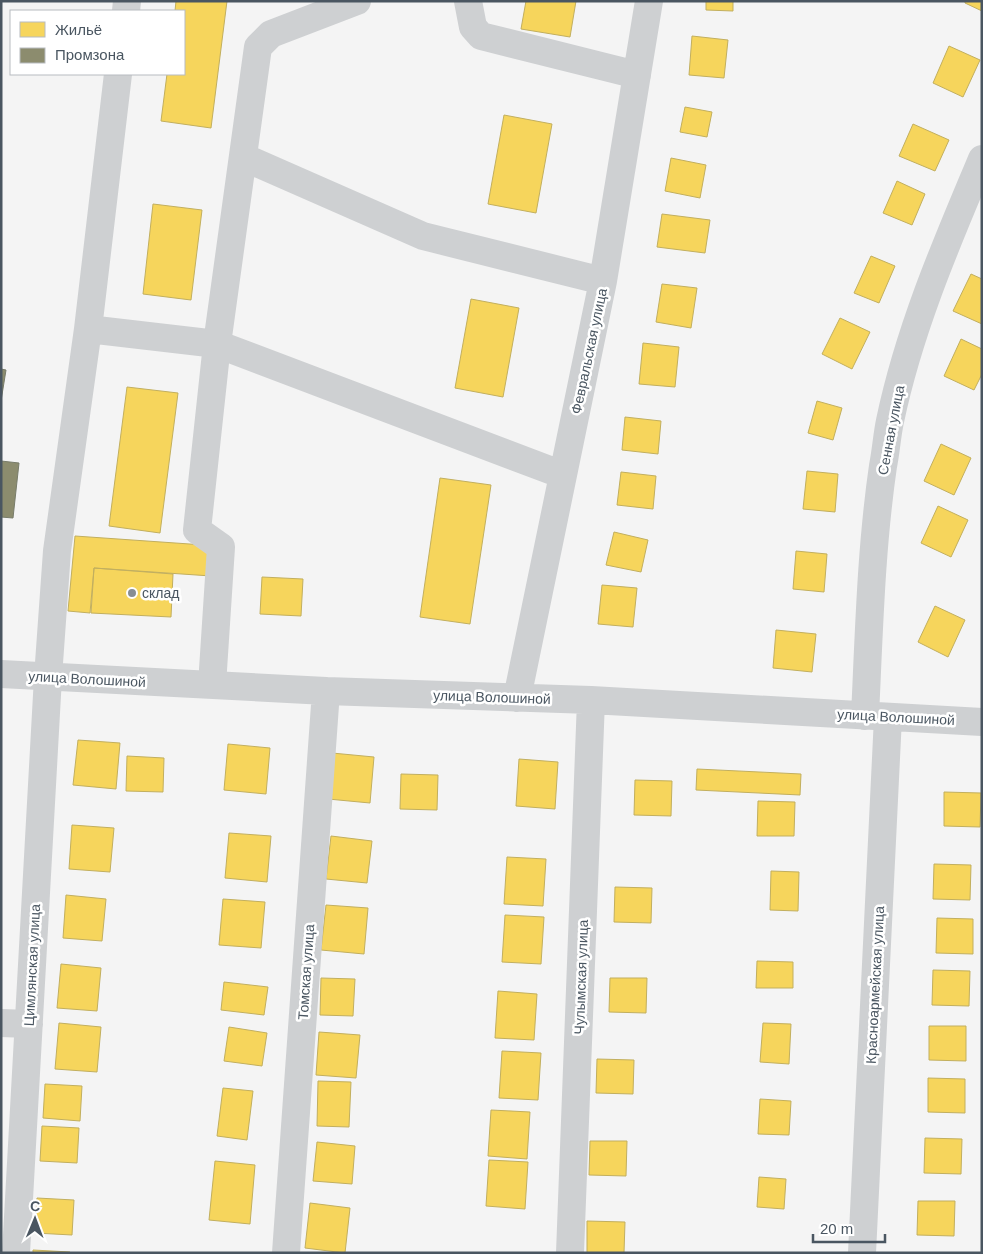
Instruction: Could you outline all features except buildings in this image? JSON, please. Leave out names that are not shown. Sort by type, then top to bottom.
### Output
[{"type":"street","points":[[212,685],[221,547],[197,530],[217,344],[258,48],[271,34],[358,1]]},
{"type":"street","points":[[468,1],[473,27],[480,36],[637,75]]},
{"type":"street","name":"Февральская улица","points":[[517,698],[603,281],[648,1]]},
{"type":"street","name":"Цимлянская улица","points":[[16,1253],[48,677],[57,551],[88,329],[118,75]]},
{"type":"street","points":[[243,157],[423,236],[603,281]]},
{"type":"street","name":"Сенная улица","points":[[877,716],[872,573],[879,495],[890,422],[901,376],[927,294],[982,159]]},
{"type":"street","points":[[88,329],[217,344],[563,475]]},
{"type":"street","name":"улица Волошиной","points":[[1,674],[212,685],[591,700],[982,722]]},
{"type":"street","name":"Томская улица","points":[[286,1253],[326,690]]},
{"type":"street","name":"Чулымская улица","points":[[570,1253],[591,700]]},
{"type":"street","name":"Красноармейская улица","points":[[862,1253],[877,716]]},
{"type":"street","points":[[1,1023],[29,1024]]},
{"type":"place","name":"склад","points":[[132,593]]}]
